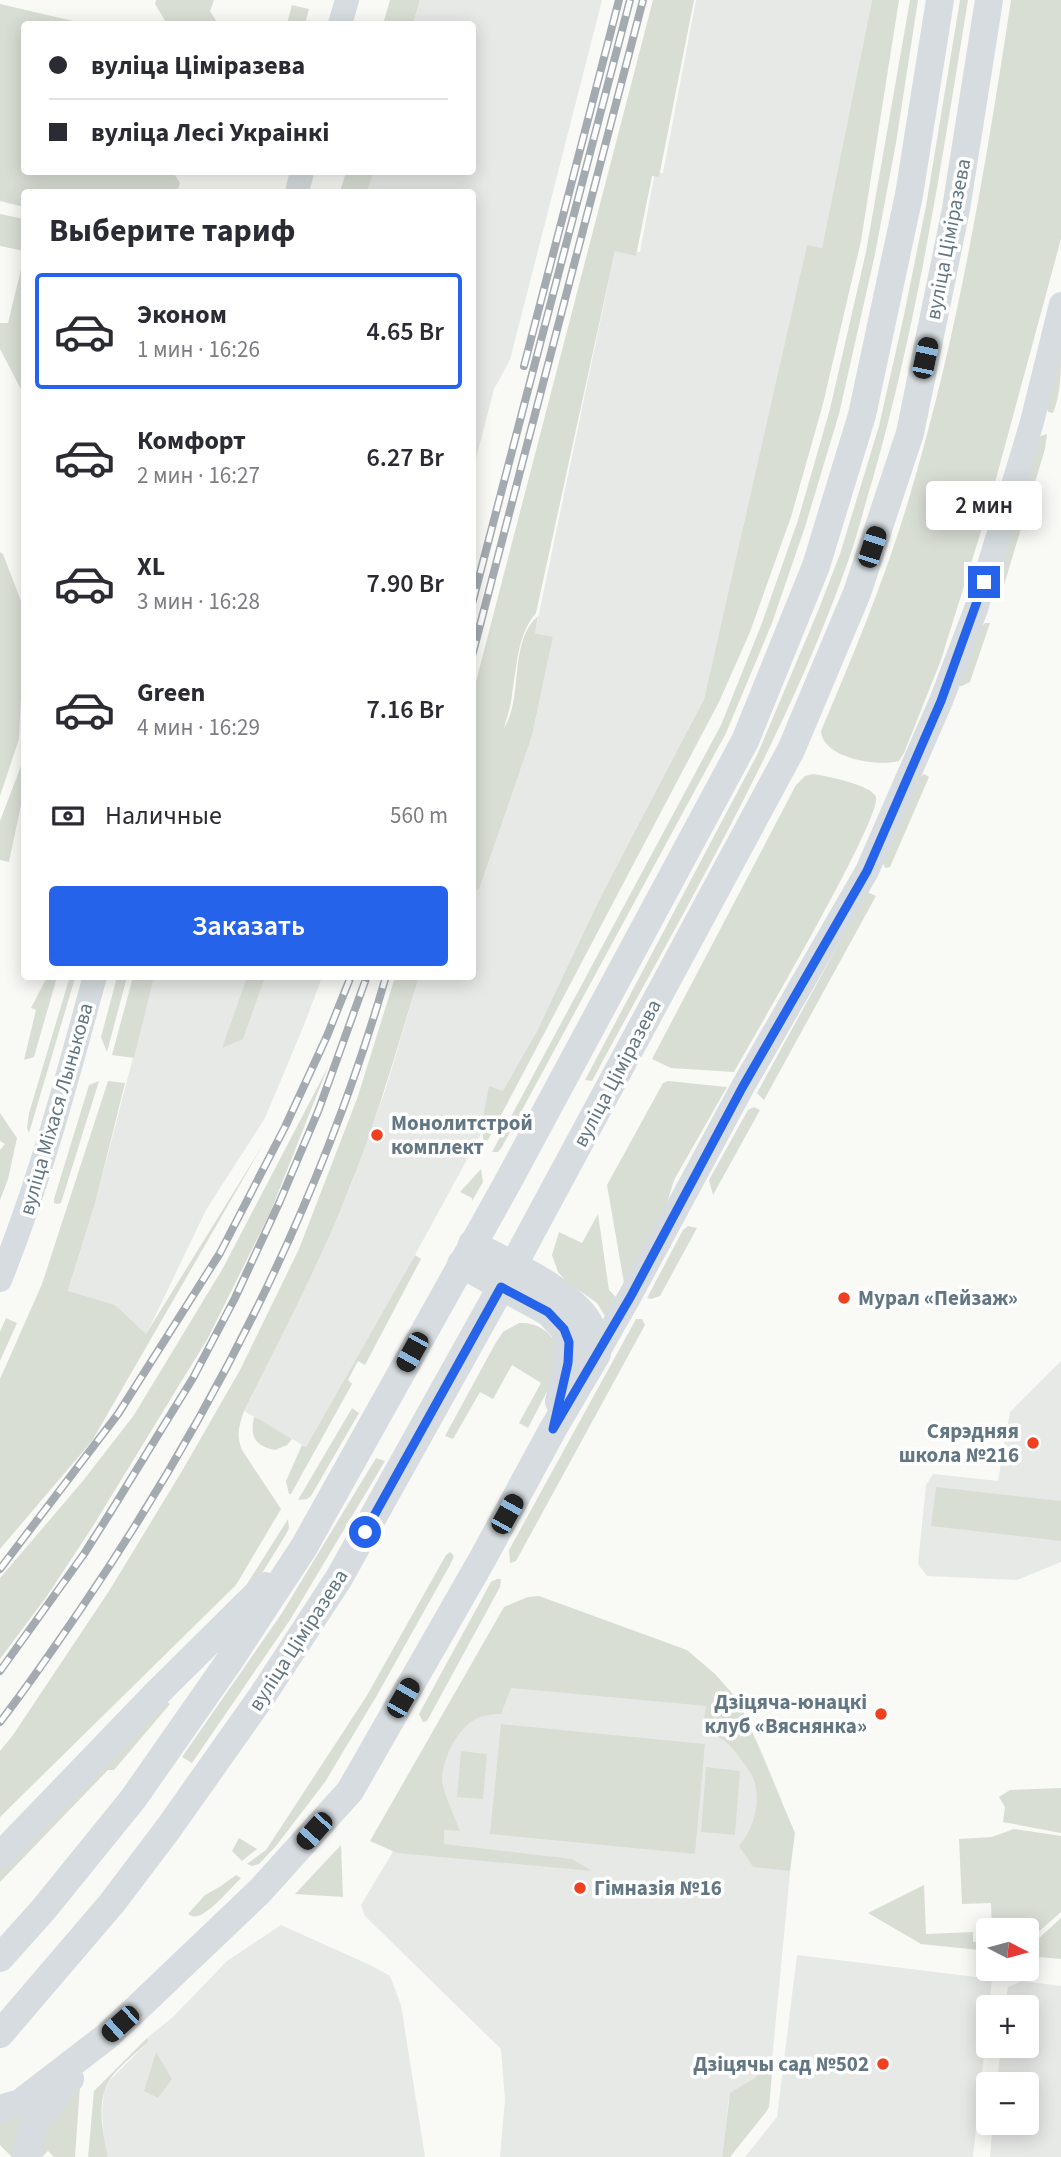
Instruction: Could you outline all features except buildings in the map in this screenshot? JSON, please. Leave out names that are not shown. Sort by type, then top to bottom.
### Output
[{"type":"main road","name":"вуліца Ціміразева","points":[[0,1958],[43,1910],[133,1799],[228,1663],[304,1547],[509,1180],[745,741],[816,566],[862,415],[909,195],[940,0]]},
{"type":"main road","name":"вуліца Ціміразева","points":[[0,2034],[112,1903],[168,1829],[262,1696],[339,1578],[507,1276],[791,750],[857,593],[910,433],[956,209],[989,0]]},
{"type":"main road","points":[[0,2109],[20,2103],[106,2037],[260,1891],[350,1791],[597,1354],[592,1329],[578,1308],[557,1291],[507,1276],[467,1254]]},
{"type":"main road","points":[[507,1276],[564,1329],[569,1342],[568,1363],[553,1429]]},
{"type":"main road","points":[[0,1856],[155,1695],[304,1547]]},
{"type":"main road","points":[[27,2157],[27,2145],[34,2123],[106,2037]]},
{"type":"street","points":[[341,21],[347,0]]},
{"type":"street","points":[[597,1354],[742,1088],[867,871],[941,701],[979,596],[1032,422],[1061,304]]},
{"type":"street","name":"вуліца Міхася Лынькова","points":[[0,1280],[42,1164],[94,980]]},
{"type":"shaded area","points":[[156,0],[214,0],[210,11],[216,21],[165,21],[155,4]]},
{"type":"shaded area","points":[[390,0],[420,0],[414,21],[384,21]]},
{"type":"shaded area","points":[[420,0],[602,0],[510,360],[494,389],[476,458],[476,189],[368,189],[371,175],[476,175],[476,21],[414,21]]},
{"type":"shaded area","points":[[653,0],[694,0],[659,177],[652,176],[636,256],[615,251],[536,613],[521,641],[504,728],[514,701],[523,640],[538,616],[535,633],[553,637],[532,736],[479,890],[476,890],[476,681]]},
{"type":"shaded area","points":[[696,0],[872,0],[822,248],[807,246],[704,699],[599,900],[537,1031],[306,1447],[244,1411],[349,1190],[386,1088],[418,980],[476,980],[476,890],[479,890],[532,736],[553,637],[535,633],[615,251],[640,252],[655,172],[663,173]]},
{"type":"shaded area","points":[[872,0],[899,0],[861,241],[823,404],[791,517],[750,632],[719,702],[488,1140],[483,1140],[482,1123],[489,1086],[503,1091],[537,1031],[599,900],[704,699],[807,245],[822,248]]},
{"type":"shaded area","points":[[910,0],[918,0],[896,143],[875,254],[839,414],[805,527],[772,623],[726,733],[502,1147],[498,1152],[492,1152],[721,725],[762,623],[798,520],[830,409],[866,252]]},
{"type":"shaded area","points":[[960,0],[968,0],[916,300],[889,419],[850,556],[792,700],[729,828],[592,1081],[585,1080],[758,753],[840,554],[879,426],[904,315],[926,206]]},
{"type":"shaded area","points":[[1011,0],[1061,0],[1061,239],[987,512],[941,660],[899,761],[865,761],[840,754],[831,748],[821,731],[882,581],[929,428],[970,246]]},
{"type":"shaded area","points":[[0,4],[73,21],[21,21],[21,175],[175,175],[180,183],[178,189],[21,189],[21,206],[0,201]]},
{"type":"shaded area","points":[[292,5],[309,9],[306,21],[288,21]]},
{"type":"shaded area","points":[[345,175],[372,175],[368,189],[341,189]]},
{"type":"shaded area","points":[[0,214],[21,218],[21,250],[0,246]]},
{"type":"shaded area","points":[[21,269],[21,389],[0,349],[0,323],[8,323]]},
{"type":"shaded area","points":[[1061,350],[1059,390],[1053,413],[1048,412],[1046,405]]},
{"type":"shaded area","points":[[1047,434],[1045,449],[1001,595],[997,601],[993,601],[991,596],[1037,437]]},
{"type":"shaded area","points":[[0,552],[21,601],[21,698],[19,739],[0,796]]},
{"type":"shaded area","points":[[985,623],[990,623],[970,682],[958,686],[978,630]]},
{"type":"shaded area","points":[[21,766],[21,805],[9,862],[0,860],[0,821]]},
{"type":"shaded area","points":[[813,774],[858,785],[876,797],[859,844],[789,976],[734,1072],[671,1068],[652,1059],[796,785],[805,776]]},
{"type":"shaded area","points":[[924,774],[929,777],[890,867],[885,868],[882,860],[920,777]]},
{"type":"shaded area","points":[[867,892],[876,896],[764,1100],[757,1093]]},
{"type":"shaded area","points":[[45,980],[56,980],[34,1057],[24,1060],[36,1010],[31,1008]]},
{"type":"shaded area","points":[[69,980],[74,980],[29,1133],[29,1113]]},
{"type":"shaded area","points":[[116,980],[126,980],[107,1052],[101,1037]]},
{"type":"shaded area","points":[[132,980],[153,980],[134,1058],[112,1055]]},
{"type":"shaded area","points":[[153,980],[321,980],[265,1118],[206,1210],[146,1335],[68,1292],[96,1200]]},
{"type":"shaded area","points":[[246,980],[264,980],[243,1039],[222,1048]]},
{"type":"shaded area","points":[[394,980],[418,980],[369,1137],[349,1189],[299,1301],[244,1411],[240,1426],[239,1440],[242,1450],[281,1509],[236,1585],[0,1817],[0,1751],[109,1591],[240,1370],[299,1249],[358,1096]]},
{"type":"shaded area","points":[[328,1067],[270,1213],[208,1338],[93,1526],[47,1596],[0,1659],[0,1578],[82,1482],[134,1415],[223,1268]]},
{"type":"shaded area","points":[[99,1081],[61,1203],[54,1203],[89,1085]]},
{"type":"shaded area","points":[[108,1081],[125,1083],[96,1200],[68,1291],[115,1305],[146,1334],[264,1143],[92,1441],[0,1549],[0,1379],[42,1284]]},
{"type":"shaded area","points":[[668,1081],[727,1087],[674,1180],[662,1219],[624,1283],[607,1185],[663,1083]]},
{"type":"shaded area","points":[[754,1107],[760,1110],[713,1195],[709,1180],[748,1110]]},
{"type":"shaded area","points":[[0,1113],[17,1138],[8,1179],[0,1200],[0,1150],[5,1144],[0,1141]]},
{"type":"shaded area","points":[[481,1169],[483,1182],[472,1201],[472,1198],[460,1192]]},
{"type":"shaded area","points":[[598,1214],[609,1290],[619,1300],[608,1321],[597,1303],[558,1272],[552,1255],[559,1232],[582,1243]]},
{"type":"shaded area","points":[[688,1226],[697,1228],[660,1296],[647,1298],[683,1230]]},
{"type":"shaded area","points":[[415,1255],[421,1259],[365,1365],[358,1361],[348,1380],[352,1384],[289,1494],[286,1481],[302,1445],[306,1447]]},
{"type":"shaded area","points":[[6,1318],[17,1323],[0,1361],[0,1332]]},
{"type":"shaded area","points":[[636,1319],[642,1319],[645,1325],[516,1561],[510,1563],[509,1550]]},
{"type":"shaded area","points":[[519,1323],[541,1328],[557,1343],[556,1374],[528,1428],[519,1423],[541,1383],[512,1365],[493,1399],[480,1392],[453,1439],[445,1436],[495,1344],[503,1332]]},
{"type":"shaded area","name":"Сярэдняя школа №216","points":[[1061,1361],[1061,1562],[1017,1580],[927,1576],[918,1564],[926,1485],[933,1474],[998,1481],[1010,1412]]},
{"type":"shaded area","points":[[352,1408],[359,1413],[311,1496],[298,1500]]},
{"type":"shaded area","points":[[254,1417],[292,1439],[287,1445],[275,1450],[262,1446],[253,1435]]},
{"type":"shaded area","points":[[376,1458],[385,1461],[290,1620],[192,1763],[182,1757],[282,1613]]},
{"type":"shaded area","points":[[936,1487],[1061,1501],[1061,1541],[931,1526]]},
{"type":"shaded area","points":[[288,1519],[289,1528],[285,1536],[254,1586],[247,1584]]},
{"type":"shaded area","points":[[450,1552],[454,1556],[450,1565],[325,1782],[259,1864],[247,1864],[266,1850],[366,1697]]},
{"type":"shaded area","points":[[501,1579],[500,1587],[427,1721],[423,1722],[419,1714],[491,1582]]},
{"type":"shaded area","points":[[539,1596],[687,1650],[715,1674],[739,1701],[795,1833],[790,1871],[753,1867],[739,1846],[749,1831],[755,1814],[756,1787],[749,1771],[729,1745],[702,1731],[706,1706],[511,1688],[501,1714],[474,1720],[462,1730],[448,1753],[442,1783],[460,1831],[444,1830],[444,1844],[572,1859],[592,1871],[397,1853],[370,1841],[504,1607],[528,1597]]},
{"type":"shaded area","name":"Гімназія №16","points":[[532,1597],[737,1701],[781,1799],[793,1842],[768,2101],[729,2098],[722,2157],[500,2157],[505,2099],[501,2049],[365,1916],[361,1905]]},
{"type":"shaded area","points":[[167,1701],[170,1704],[114,1770],[108,1770],[0,1882],[0,1870]]},
{"type":"shaded area","points":[[501,1724],[705,1744],[695,1854],[490,1834]]},
{"type":"shaded area","points":[[461,1751],[487,1754],[483,1799],[457,1797]]},
{"type":"shaded area","points":[[706,1767],[740,1771],[735,1835],[701,1832]]},
{"type":"shaded area","points":[[1061,1788],[1061,1833],[1003,1822],[1005,1807],[999,1797],[1010,1790]]},
{"type":"shaded area","points":[[1014,1829],[1061,1836],[1061,1912],[1040,1931],[1040,1918],[992,1918],[991,1903],[962,1904],[959,1839],[992,1837]]},
{"type":"shaded area","points":[[239,1838],[257,1849],[242,1861],[232,1851]]},
{"type":"shaded area","points":[[341,1845],[343,1897],[295,1894]]},
{"type":"shaded area","points":[[236,1875],[241,1878],[209,1910],[198,1916],[188,1914],[205,1895]]},
{"type":"shaded area","points":[[924,1885],[926,1934],[973,1932],[976,1950],[921,1944],[868,1913]]},
{"type":"shaded area","points":[[1061,1918],[1061,1959],[1040,1957],[1040,1937]]},
{"type":"shaded area","points":[[281,1925],[390,1976],[401,2005],[425,2157],[108,2157],[102,2110],[104,2092],[110,2080],[148,2042],[147,2038],[173,2017],[227,1961]]},
{"type":"shaded area","name":"Дзіцячы сад №502","points":[[797,1955],[992,1981],[990,1995],[976,1995],[976,2058],[984,2058],[982,2072],[976,2072],[973,2157],[745,2157],[777,2117]]},
{"type":"shaded area","points":[[1022,1981],[1061,1986],[1061,2157],[990,2157],[992,2135],[1039,2135],[1039,2072],[998,2072],[1000,2058],[1039,2058],[1039,1995],[1007,1995],[1008,1987]]},
{"type":"shaded area","points":[[147,2038],[148,2042],[117,2071],[105,2089],[102,2119],[108,2157],[88,2157],[94,2091]]},
{"type":"shaded area","points":[[156,2052],[172,2079],[158,2098],[144,2091]]},
{"type":"shaded area","points":[[769,2061],[773,2063],[769,2107],[730,2157],[722,2157],[730,2093],[755,2078]]},
{"type":"shaded area","points":[[80,2086],[75,2157],[54,2157],[48,2151],[42,2157],[33,2157],[33,2138]]},
{"type":"shaded area","points":[[42,2097],[15,2157],[12,2157],[0,2145],[0,2117]]},
{"type":"railway","points":[[524,366],[619,0]]},
{"type":"railway","points":[[476,589],[630,0]]},
{"type":"railway","points":[[476,641],[643,0]]},
{"type":"railway","points":[[0,1569],[118,1414],[220,1253],[285,1127],[349,980]]},
{"type":"railway","points":[[0,1671],[84,1554],[193,1378],[235,1298],[280,1201],[319,1109],[366,980]]},
{"type":"railway","points":[[0,1722],[31,1681],[128,1537],[218,1384],[296,1225],[330,1143],[385,980]]},
{"type":"place","name":"Монолитстрой комплект","points":[[377,1135]]},
{"type":"place","name":"Мурал «Пейзаж»","points":[[844,1298]]},
{"type":"place","name":"Сярэдняя школа №216","points":[[1033,1443]]},
{"type":"place","name":"Дзіцяча-юнацкі клуб «Вяснянка»","points":[[881,1714]]},
{"type":"place","name":"Гімназія №16","points":[[580,1888]]},
{"type":"place","name":"Дзіцячы сад №502","points":[[883,2064]]},
{"type":"route","points":[[365,1532],[501,1287],[548,1312],[564,1329],[569,1342],[568,1363],[553,1429],[631,1296],[742,1088],[867,871],[941,701],[984,582]]}]
